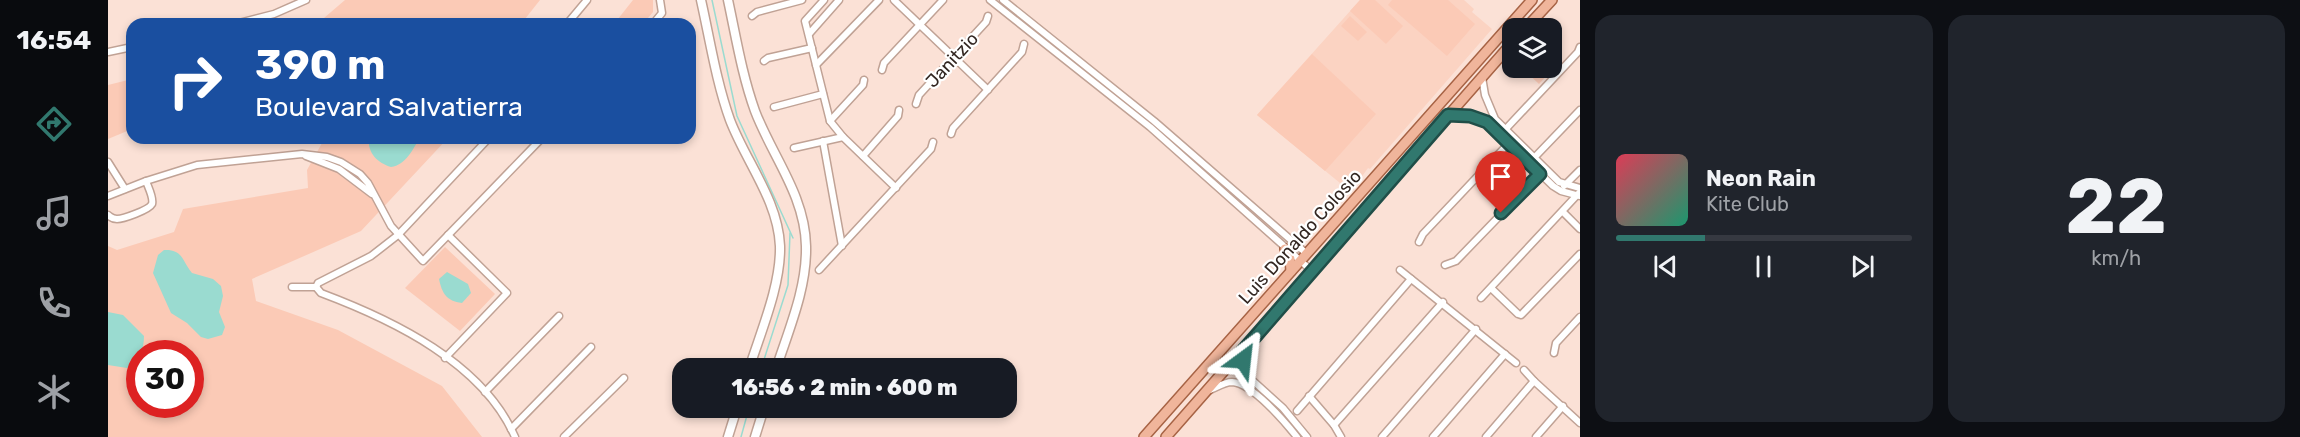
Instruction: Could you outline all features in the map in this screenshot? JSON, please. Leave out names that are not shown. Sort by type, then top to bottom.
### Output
[{"type":"main road","points":[[701,0],[730,119],[772,207],[779,236],[777,276],[752,358]]},
{"type":"main road","points":[[728,0],[754,110],[797,197],[805,233],[806,257],[803,281],[779,358]]},
{"type":"main road","name":"Luis Donaldo Colosio","points":[[1517,18],[1532,0]]},
{"type":"main road","points":[[1535,18],[1552,0]]},
{"type":"main road","name":"Luis Donaldo Colosio","points":[[1144,437],[1502,36]]},
{"type":"main road","name":"Luis Donaldo Colosio","points":[[1166,437],[1365,213],[1502,54]]},
{"type":"main road","points":[[1387,187],[1382,178],[1389,162]]},
{"type":"main road","points":[[1365,213],[1371,193],[1367,186]]},
{"type":"main road","points":[[1286,249],[1291,271]]},
{"type":"main road","points":[[728,437],[734,418]]},
{"type":"main road","points":[[755,437],[761,418]]},
{"type":"main road","points":[[1152,437],[1158,421]]},
{"type":"street","points":[[258,18],[306,0]]},
{"type":"street","points":[[572,18],[586,0]]},
{"type":"street","points":[[658,18],[662,13],[660,0]]},
{"type":"street","points":[[752,16],[757,12],[802,0]]},
{"type":"street","points":[[832,6],[824,0],[805,21],[830,121],[843,137],[896,188]]},
{"type":"street","points":[[808,34],[839,0]]},
{"type":"street","points":[[816,65],[879,0]]},
{"type":"street","points":[[894,0],[988,90]]},
{"type":"street","points":[[882,70],[884,63],[943,0]]},
{"type":"street","points":[[990,0],[1150,127],[1286,249],[1304,258]]},
{"type":"street","points":[[1003,0],[1154,121],[1229,186],[1304,258],[1313,272]]},
{"type":"street","name":"Janitzio","points":[[916,104],[919,95],[987,22],[988,16]]},
{"type":"street","points":[[951,134],[953,128],[1022,52],[1024,44]]},
{"type":"street","points":[[1502,133],[1578,52],[1580,47]]},
{"type":"street","points":[[108,52],[126,48]]},
{"type":"street","points":[[764,61],[768,58],[812,48]]},
{"type":"street","points":[[1067,61],[1072,54]]},
{"type":"street","points":[[1482,77],[1485,95],[1493,117],[1508,144],[1531,160]]},
{"type":"street","points":[[830,121],[863,85],[864,80]]},
{"type":"street","points":[[774,107],[824,94]]},
{"type":"street","points":[[863,156],[898,116],[899,110]]},
{"type":"street","points":[[1531,160],[1580,110]]},
{"type":"street","points":[[1445,118],[1470,116],[1487,122],[1513,138],[1542,172],[1563,188],[1579,193],[1481,298]]},
{"type":"street","points":[[1487,122],[1493,117]]},
{"type":"street","points":[[1150,127],[1154,121]]},
{"type":"street","points":[[794,148],[843,137]]},
{"type":"street","points":[[1419,242],[1423,234],[1513,138]]},
{"type":"street","points":[[823,141],[842,246]]},
{"type":"street","points":[[819,270],[931,149],[933,142]]},
{"type":"street","points":[[316,287],[318,283],[371,256],[398,235],[483,144]]},
{"type":"street","points":[[108,196],[197,165],[318,154],[346,165],[360,174],[368,183],[398,235],[422,261],[536,144]]},
{"type":"street","points":[[108,162],[125,189]]},
{"type":"street","points":[[1563,188],[1580,170]]},
{"type":"street","points":[[1445,265],[1456,261],[1542,172]]},
{"type":"street","points":[[108,215],[113,219],[120,219],[147,210],[153,201],[146,181]]},
{"type":"street","points":[[1223,193],[1229,186]]},
{"type":"street","points":[[1563,212],[1580,229]]},
{"type":"street","points":[[445,358],[507,293],[448,235]]},
{"type":"street","points":[[1491,288],[1521,315],[1580,254]]},
{"type":"street","points":[[1400,270],[1476,328],[1516,363]]},
{"type":"street","points":[[1297,411],[1412,279]]},
{"type":"street","points":[[292,287],[316,287]]},
{"type":"street","points":[[316,287],[321,293],[389,321],[465,372],[503,413],[515,437]]},
{"type":"street","points":[[1334,425],[1443,302]]},
{"type":"street","points":[[485,392],[560,316]]},
{"type":"street","points":[[1554,353],[1556,343],[1580,317]]},
{"type":"street","points":[[1382,437],[1476,328]]},
{"type":"street","points":[[511,429],[591,347]]},
{"type":"street","points":[[1241,353],[1244,368],[1252,380],[1292,416],[1307,437]]},
{"type":"street","points":[[1433,437],[1505,354]]},
{"type":"street","points":[[1524,370],[1580,423]]},
{"type":"street","points":[[564,437],[624,378]]},
{"type":"street","points":[[1486,437],[1534,381]]},
{"type":"street","points":[[1209,390],[1227,382],[1242,384],[1285,422],[1297,437]]},
{"type":"street","points":[[1309,396],[1334,425],[1341,437]]},
{"type":"street","points":[[1536,437],[1563,406]]},
{"type":"street","points":[[1285,422],[1292,416]]},
{"type":"shaded area","points":[[345,0],[540,0],[526,18],[324,18]]},
{"type":"shaded area","points":[[633,0],[653,0],[653,12],[648,18],[619,18]]},
{"type":"shaded area","points":[[1360,0],[1464,0],[1474,9],[1472,12],[1492,29],[1370,169],[1368,168],[1351,192],[1257,115]]},
{"type":"shaded area","points":[[1360,0],[1375,0],[1403,26],[1386,44],[1350,11]]},
{"type":"shaded area","points":[[1392,0],[1448,0],[1475,24],[1447,56],[1388,5]]},
{"type":"shaded area","points":[[1350,16],[1367,32],[1358,41],[1341,26]]},
{"type":"shaded area","points":[[1312,54],[1376,114],[1325,171],[1257,115]]},
{"type":"shaded area","points":[[1533,78],[1544,78],[1539,84]]},
{"type":"shaded area","points":[[126,80],[126,132],[108,139],[108,85]]},
{"type":"shaded area","points":[[321,144],[442,144],[361,231],[252,279],[256,301],[338,330],[442,386],[482,437],[108,437],[108,246],[117,250],[174,232],[183,209],[308,188],[307,170]]},
{"type":"shaded area","points":[[445,247],[495,294],[460,331],[405,288]]},
{"type":"water","points":[[369,144],[416,144],[405,160],[391,167],[374,157]]},
{"type":"water","points":[[164,250],[175,251],[192,273],[213,279],[221,286],[223,296],[219,312],[225,327],[222,335],[208,339],[201,337],[187,323],[171,313],[153,273],[158,255]]},
{"type":"water","points":[[447,272],[468,284],[471,293],[462,303],[448,298],[443,292],[439,279]]},
{"type":"water","points":[[108,312],[123,315],[144,336],[144,340],[126,340],[126,368],[108,365]]},
{"type":"waterway","points":[[712,0],[737,116],[793,238]]},
{"type":"waterway","points":[[765,358],[788,285],[790,233]]},
{"type":"waterway","points":[[741,437],[746,418]]},
{"type":"route","points":[[1243,360],[1241,353],[1448,115],[1470,116],[1487,122],[1540,174],[1501,213]]}]
